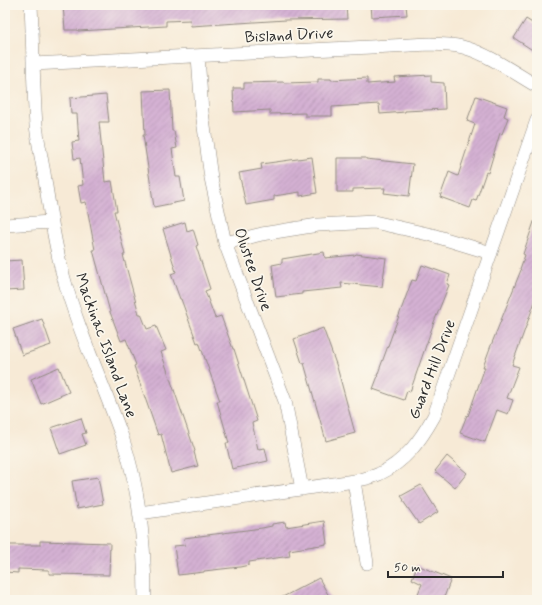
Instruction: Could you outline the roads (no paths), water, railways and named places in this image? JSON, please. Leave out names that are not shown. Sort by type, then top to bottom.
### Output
[{"type":"street","name":"Mackinac Island Lane","points":[[31,5],[36,125],[51,222],[63,276],[79,324],[123,438],[132,473],[140,513],[145,568],[145,600]]},
{"type":"street","name":"Bisland Drive","points":[[33,64],[430,44],[466,47],[537,86]]},
{"type":"street","name":"Olustee Drive","points":[[198,56],[202,112],[211,178],[225,243],[285,401],[302,489]]},
{"type":"street","name":"Guard Hill Drive","points":[[140,513],[354,481],[378,475],[394,466],[410,452],[422,437],[434,416],[537,120]]},
{"type":"street","points":[[5,225],[51,222]]},
{"type":"street","points":[[225,243],[262,234],[318,225],[374,222],[432,235],[491,253]]},
{"type":"street","points":[[354,481],[368,564]]}]
